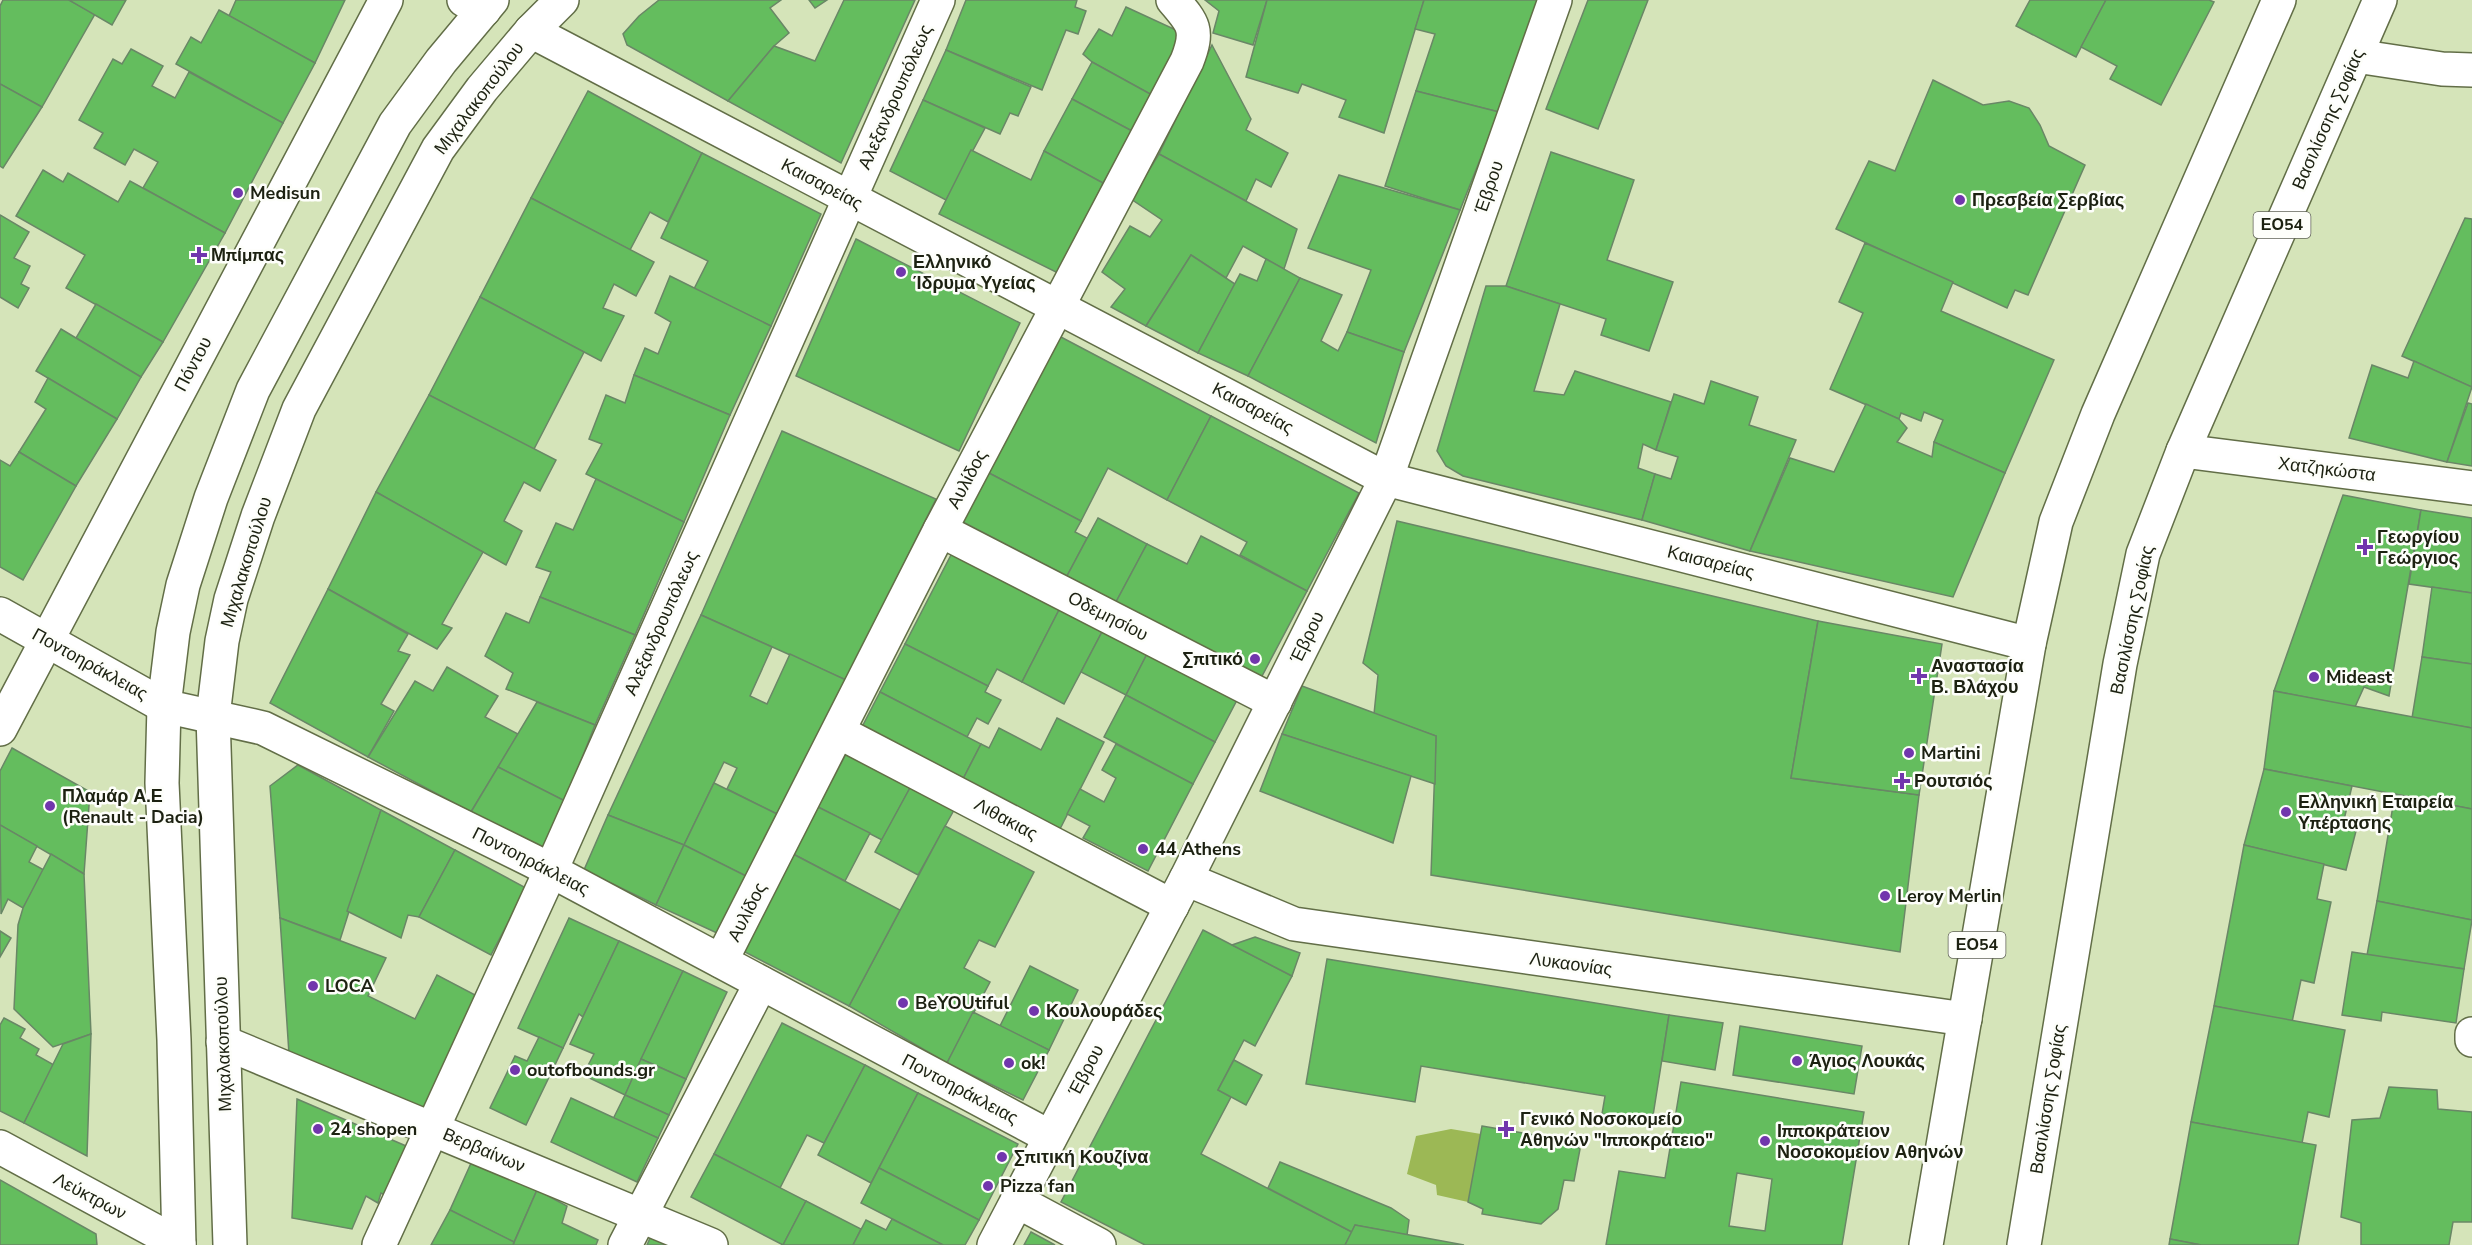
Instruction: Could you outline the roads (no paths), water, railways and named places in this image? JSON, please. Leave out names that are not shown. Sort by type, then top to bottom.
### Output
[{"type":"street","name":"Πόντου","points":[[0,729],[387,0]]},
{"type":"street","name":"Μιχαλακοπούλου","points":[[230,1245],[213,716],[222,641],[231,599],[258,516],[299,409],[438,149],[482,89],[531,31],[562,0]]},
{"type":"street","name":"Αλεξανδρουπόλεως","points":[[379,1245],[551,870],[938,0]]},
{"type":"street","name":"Αυλίδος","points":[[721,962],[940,530],[1187,61],[1195,39],[1188,17],[1173,0]]},
{"type":"street","name":"Έβρου","points":[[994,1245],[1179,892],[1386,478],[1554,0]]},
{"type":"street","name":"ΕΟ54","points":[[1926,1245],[2029,644],[2056,522],[2089,435],[2279,0]]},
{"type":"street","name":"Βασιλίσσης Σοφίας","points":[[2024,1245],[2120,664],[2143,554],[2183,451],[2380,0]]},
{"type":"street","points":[[179,1244],[174,1040],[162,783],[164,706],[173,632],[183,585],[211,498],[254,390],[395,124],[480,3]]},
{"type":"street","name":"Καισαρείας","points":[[531,31],[1386,478],[2029,644]]},
{"type":"street","points":[[2356,56],[2442,69],[2472,70]]},
{"type":"street","name":"Χατζηκώστα","points":[[2183,451],[2472,488]]},
{"type":"street","name":"Οδεμησίου","points":[[940,530],[1275,702]]},
{"type":"street","name":"Ποντοηράκλειας","points":[[0,614],[164,706],[263,728],[551,870],[1050,1137]]},
{"type":"street","name":"Λιθακιας","points":[[839,732],[1179,892]]},
{"type":"street","name":"Λυκαονίας","points":[[1179,892],[1294,924],[1965,1019]]},
{"type":"street","points":[[625,1245],[761,983]]},
{"type":"street","points":[[2472,1034],[2472,1040]]},
{"type":"street","name":"Βερβαίνων","points":[[223,1042],[711,1245]]},
{"type":"street","name":"Λεύκτρων","points":[[0,1147],[179,1244]]},
{"type":"street","points":[[1017,1201],[1099,1245]]},
{"type":"place","name":"Medisun","points":[[238,193]]},
{"type":"place","name":"Πρεσβεία Σερβίας","points":[[1960,200]]},
{"type":"place","name":"Μπίμπας","points":[[199,255]]},
{"type":"place","name":"Ελληνικό Ίδρυμα Υγείας","points":[[901,272]]},
{"type":"place","name":"Γεωργίου Γεώργιος","points":[[2365,547]]},
{"type":"place","name":"Σπιτικό","points":[[1255,659]]},
{"type":"place","name":"Αναστασία Β. Βλάχου","points":[[1919,676]]},
{"type":"place","name":"Mideast","points":[[2314,677]]},
{"type":"place","name":"Martini","points":[[1909,753]]},
{"type":"place","name":"Ρουτσιός","points":[[1902,781]]},
{"type":"place","name":"Πλαμάρ Α.Ε (Renault - Dacia)","points":[[50,806]]},
{"type":"place","name":"Ελληνική Εταιρεία Υπέρτασης","points":[[2286,812]]},
{"type":"place","name":"44 Athens","points":[[1143,849]]},
{"type":"place","name":"Leroy Merlin","points":[[1885,896]]},
{"type":"place","name":"LOCA","points":[[313,986]]},
{"type":"place","name":"BeYOUtiful","points":[[903,1003]]},
{"type":"place","name":"Κουλουράδες","points":[[1034,1011]]},
{"type":"place","name":"Άγιος Λουκάς","points":[[1797,1061]]},
{"type":"place","name":"ok!","points":[[1009,1063]]},
{"type":"place","name":"outofbounds.gr","points":[[515,1070]]},
{"type":"place","name":"24 shopen","points":[[318,1129]]},
{"type":"place","name":"Γενικό Νοσοκομείο Αθηνών \"Ιπποκράτειο\"","points":[[1506,1129]]},
{"type":"place","name":"Ιπποκράτειον Νοσοκομείον Αθηνών","points":[[1765,1141]]},
{"type":"place","name":"Σπιτική Κουζίνα","points":[[1002,1157]]},
{"type":"place","name":"Pizza fan","points":[[988,1186]]}]
